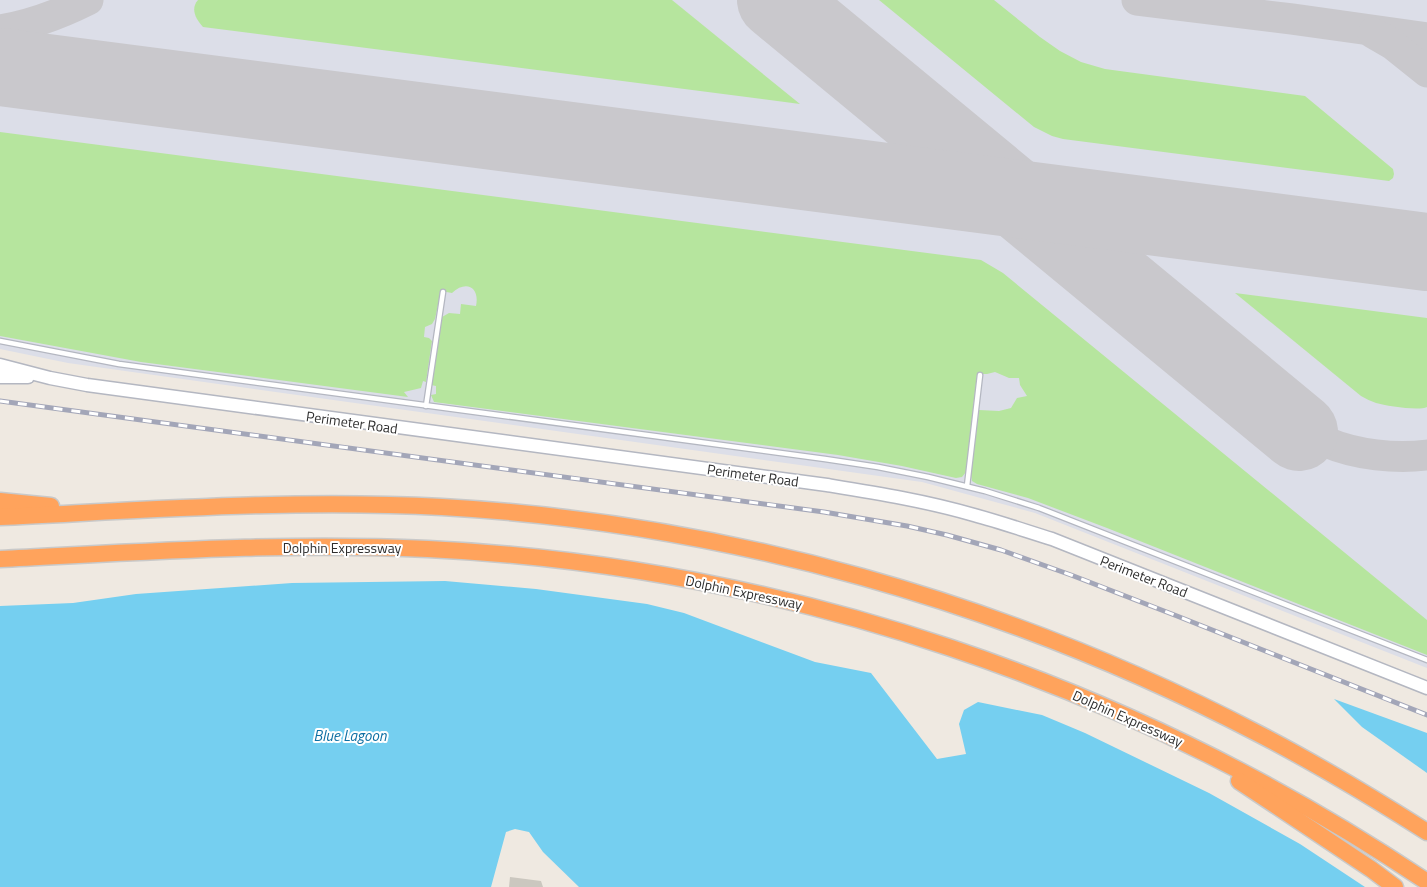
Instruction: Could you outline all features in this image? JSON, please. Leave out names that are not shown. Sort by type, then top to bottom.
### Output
[{"type":"highway","points":[[0,501],[108,512]]},
{"type":"highway","points":[[0,517],[327,504],[476,510],[547,516],[620,526],[705,540],[796,560],[910,590],[960,606],[1115,665],[1266,737],[1350,784],[1427,832]]},
{"type":"highway","name":"Dolphin Expressway","points":[[0,559],[273,547],[432,549],[522,556],[627,569],[712,584],[780,599],[898,631],[983,659],[1099,704],[1177,739],[1304,806],[1427,882]]},
{"type":"highway","points":[[0,566],[60,556]]},
{"type":"highway","points":[[1177,739],[1395,887]]},
{"type":"street","name":"Perimeter Road","points":[[0,365],[87,385],[826,485],[888,495],[946,508],[1000,522],[1052,539],[1427,688]]},
{"type":"street","name":"Perimeter Road","points":[[0,376],[50,378]]},
{"type":"lane","points":[[426,406],[443,292]]},
{"type":"lane","points":[[0,341],[119,364],[869,466],[914,474],[1015,500],[1067,518],[1427,660]]},
{"type":"lane","points":[[966,486],[980,375]]},
{"type":"shaded area","points":[[0,0],[1427,0],[1427,668],[1035,513],[922,482],[68,363],[0,349]]},
{"type":"green space","points":[[198,0],[672,0],[800,104],[203,27],[196,17],[194,10]]},
{"type":"green space","points":[[879,0],[994,0],[1040,37],[1060,51],[1081,62],[1105,69],[1305,96],[1393,169],[1393,178],[1389,181],[1063,139],[1052,136],[1034,127]]},
{"type":"green space","points":[[0,132],[981,260],[1003,273],[1427,620],[1427,655],[1107,528],[1028,498],[972,481],[971,475],[979,410],[999,411],[1011,408],[1017,398],[1027,396],[1020,385],[1019,378],[1009,378],[995,372],[977,374],[966,472],[962,477],[956,478],[838,455],[434,402],[431,395],[436,394],[436,386],[431,385],[442,317],[449,313],[460,314],[461,304],[476,306],[476,294],[474,290],[467,286],[457,289],[452,293],[441,291],[435,319],[432,324],[425,327],[424,337],[432,341],[426,382],[423,381],[421,388],[404,392],[408,397],[141,362],[0,336]]},
{"type":"green space","points":[[1235,293],[1427,318],[1427,407],[1410,408],[1387,405],[1376,403],[1361,396]]},
{"type":"water","name":"Blue Lagoon","points":[[445,581],[536,589],[647,604],[684,613],[815,662],[871,673],[937,759],[966,754],[959,724],[964,710],[978,702],[1042,715],[1085,733],[1209,793],[1300,844],[1365,887],[579,887],[543,852],[529,832],[515,829],[506,832],[491,887],[0,887],[0,606],[73,603],[136,594],[292,583]]},
{"type":"water","points":[[1334,699],[1427,733],[1427,773],[1362,727]]},
{"type":"building","points":[[510,877],[541,881],[543,887],[509,887]]},
{"type":"taxiway","points":[[0,30],[45,18],[88,0]]},
{"type":"taxiway","points":[[1137,0],[1427,38]]},
{"type":"taxiway","points":[[1373,33],[1392,44],[1427,72]]},
{"type":"taxiway","points":[[1382,246],[1408,247],[1427,245]]},
{"type":"taxiway","points":[[1285,420],[1321,440],[1350,450],[1389,456],[1427,455]]},
{"type":"runway","points":[[776,0],[1299,432]]},
{"type":"runway","points":[[0,67],[1427,252]]},
{"type":"railway","points":[[0,401],[824,512],[907,526],[1001,550],[1071,575],[1427,715]]}]
